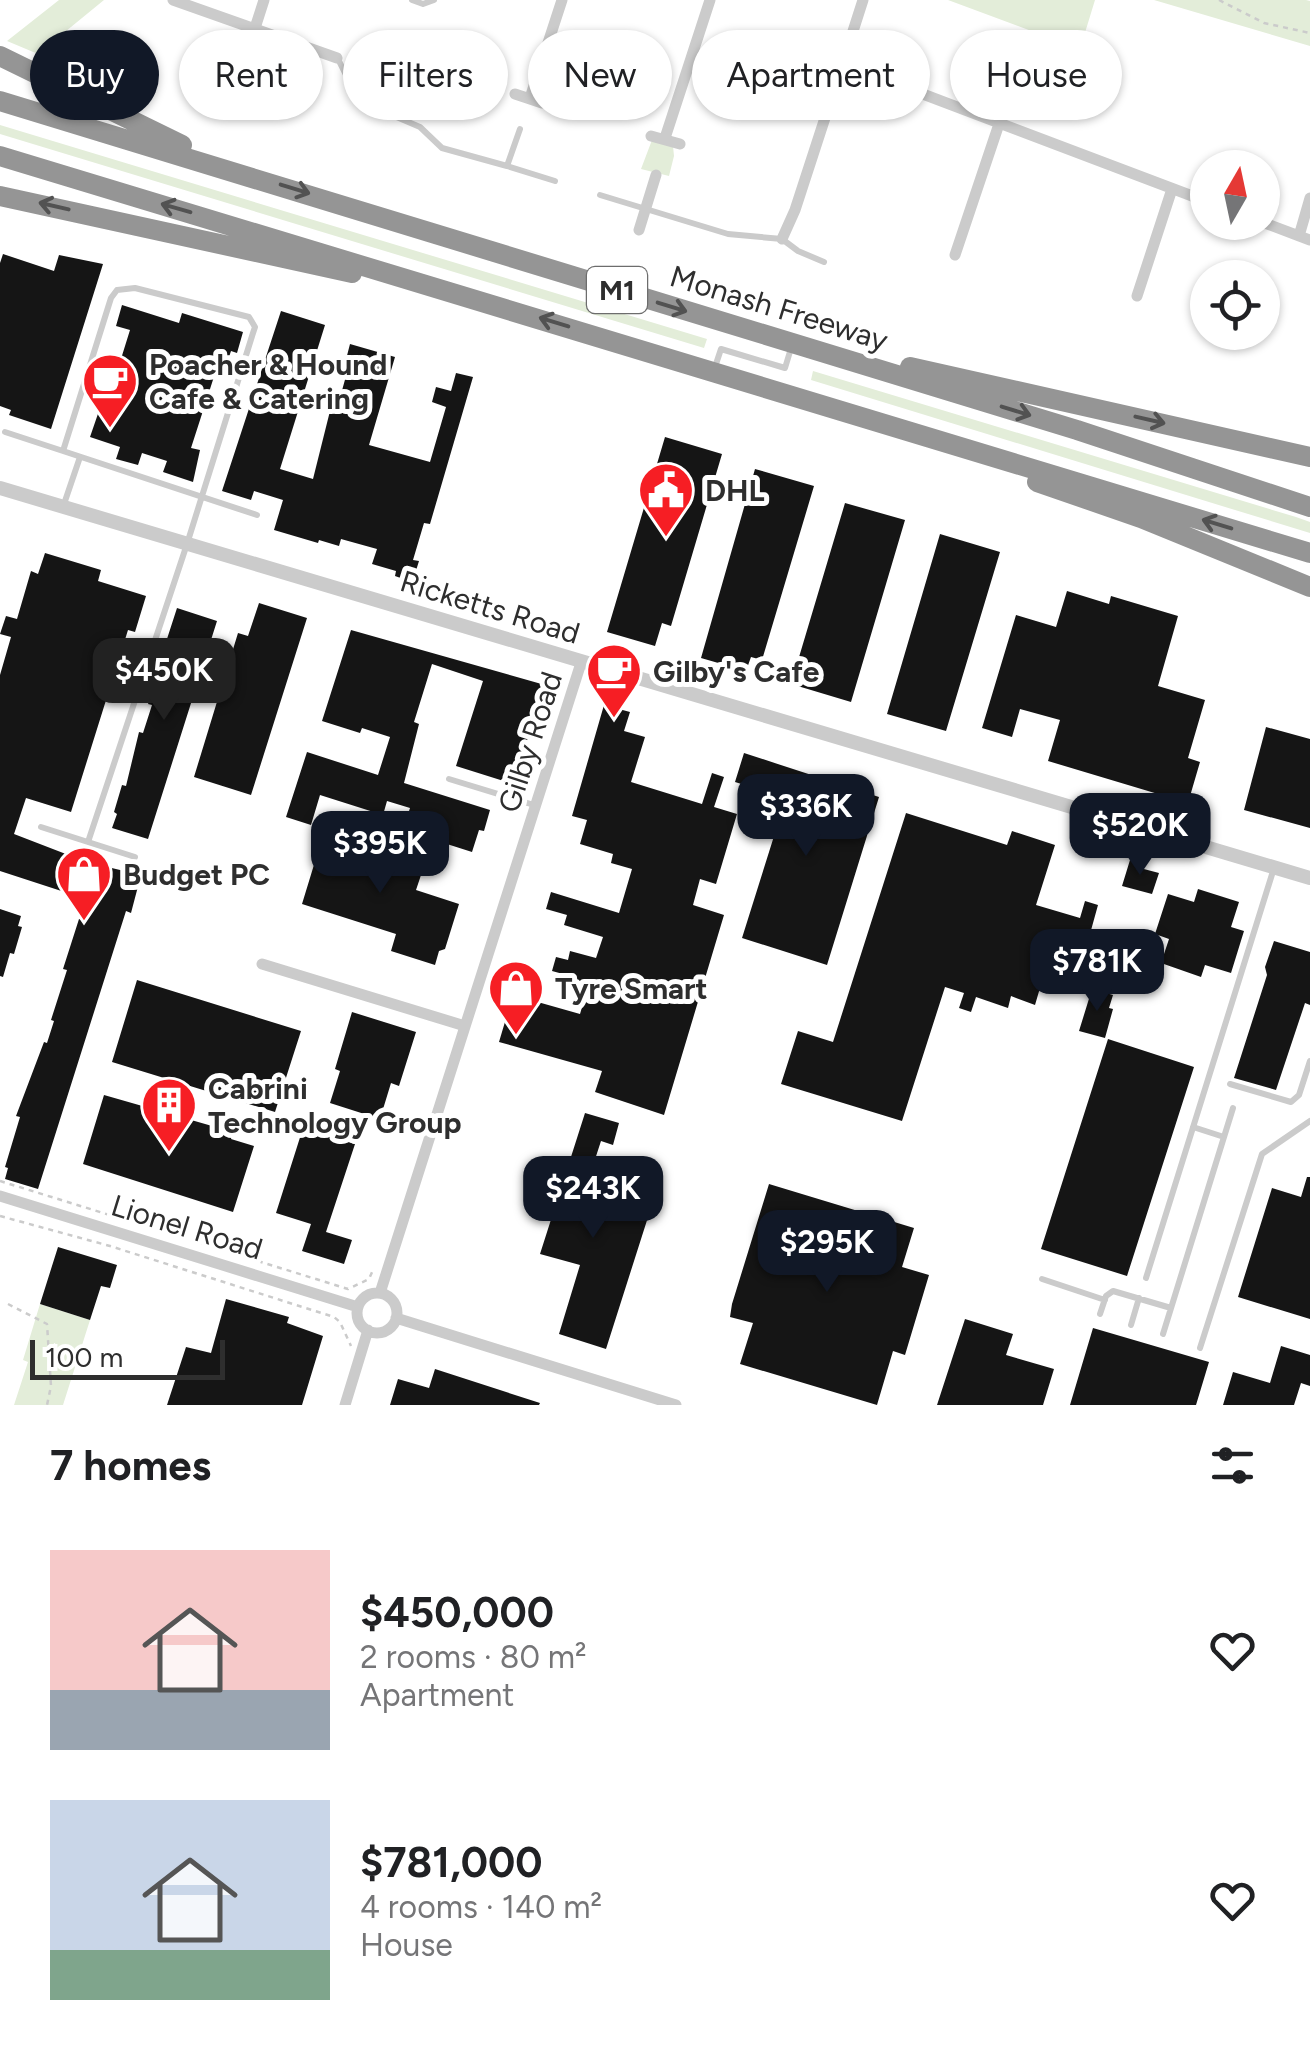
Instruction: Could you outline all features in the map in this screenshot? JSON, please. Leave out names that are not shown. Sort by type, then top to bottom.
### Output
[{"type":"highway","points":[[0,56],[235,171]]},
{"type":"highway","name":"Monash Freeway","points":[[0,101],[1076,430],[1310,507]]},
{"type":"highway","name":"M1","points":[[0,156],[1310,553]]},
{"type":"highway","points":[[0,196],[240,251],[457,293]]},
{"type":"highway","points":[[747,330],[1310,457]]},
{"type":"highway","points":[[714,371],[1141,518],[1310,587]]},
{"type":"street","points":[[173,0],[338,58]]},
{"type":"street","points":[[255,28],[264,0]]},
{"type":"street","points":[[515,94],[536,100],[562,0]]},
{"type":"street","points":[[665,138],[710,0]]},
{"type":"street","points":[[853,30],[863,0]]},
{"type":"street","points":[[930,98],[1190,196]]},
{"type":"street","points":[[782,239],[823,120]]},
{"type":"street","points":[[954,256],[998,124]]},
{"type":"street","points":[[651,136],[680,144]]},
{"type":"street","points":[[639,230],[656,175]]},
{"type":"street","points":[[1138,296],[1172,190]]},
{"type":"street","points":[[1280,229],[1304,238],[1310,198]]},
{"type":"street","name":"Ricketts Road","points":[[0,488],[1310,878]]},
{"type":"street","name":"Gilby Road","points":[[380,1293],[581,664]]},
{"type":"street","points":[[262,964],[465,1026]]},
{"type":"street","name":"Lionel Road","points":[[0,1196],[358,1307]]},
{"type":"street","points":[[380,1293],[392,1299],[396,1318],[382,1332],[368,1330],[359,1320],[358,1307],[367,1296],[380,1293]]},
{"type":"street","points":[[396,1318],[676,1405]]},
{"type":"street","points":[[345,1405],[368,1330]]},
{"type":"lane","points":[[412,0],[428,4],[434,0]]},
{"type":"lane","points":[[338,58],[359,101],[420,127],[442,148],[555,182]]},
{"type":"lane","points":[[507,166],[520,129]]},
{"type":"lane","points":[[600,195],[728,234],[782,239],[824,262]]},
{"type":"lane","points":[[62,451],[111,298],[118,290],[135,288],[249,317],[254,334],[88,842]]},
{"type":"lane","points":[[714,371],[721,349],[785,368],[793,344]]},
{"type":"lane","points":[[5,432],[256,515]]},
{"type":"lane","points":[[63,507],[80,457]]},
{"type":"lane","points":[[449,780],[536,806]]},
{"type":"lane","points":[[42,827],[135,857]]},
{"type":"lane","points":[[1146,1278],[1275,867]]},
{"type":"lane","points":[[1230,1084],[1291,1102],[1298,1096],[1310,1061]]},
{"type":"lane","points":[[1163,1334],[1234,1108]]},
{"type":"lane","points":[[1200,1348],[1262,1154],[1310,1120]]},
{"type":"lane","points":[[1194,1127],[1224,1136]]},
{"type":"lane","points":[[1042,1280],[1105,1300]]},
{"type":"lane","points":[[1100,1314],[1113,1291],[1171,1308]]},
{"type":"lane","points":[[1131,1325],[1139,1298]]},
{"type":"path","points":[[1219,0],[1264,23],[1310,33]]},
{"type":"path","points":[[0,1181],[348,1290],[369,1278],[372,1270],[386,1274]]},
{"type":"path","points":[[0,1216],[334,1317],[340,1322],[348,1345],[362,1350]]},
{"type":"path","points":[[8,1304],[48,1324],[51,1386],[47,1405]]},
{"type":"green space","points":[[59,0],[104,0],[67,30],[30,30],[30,51],[7,41]]},
{"type":"green space","points":[[948,0],[1095,0],[1086,30],[1029,30]]},
{"type":"green space","points":[[1154,0],[1310,1],[1310,46]]},
{"type":"green space","points":[[0,125],[707,339],[704,348],[0,134]]},
{"type":"green space","points":[[652,140],[673,146],[669,176],[641,169]]},
{"type":"green space","points":[[813,371],[1296,517],[1310,522],[1310,533],[811,380]]},
{"type":"green space","points":[[40,1304],[90,1320],[63,1405],[14,1405],[28,1362],[23,1360]]},
{"type":"building","points":[[3,254],[54,271],[59,255],[103,264],[51,429],[9,415],[11,410],[0,406]]},
{"type":"building","points":[[122,305],[179,323],[182,313],[243,332],[237,353],[231,351],[228,360],[220,358],[191,448],[200,450],[193,482],[163,472],[167,461],[142,453],[138,465],[116,459],[120,447],[90,437],[101,405],[106,407],[130,330],[116,326]]},
{"type":"building","points":[[281,311],[325,325],[280,469],[313,479],[332,403],[338,405],[346,376],[342,375],[350,344],[395,357],[369,445],[430,462],[446,407],[432,402],[436,387],[451,391],[456,373],[473,377],[430,524],[424,523],[413,560],[419,561],[414,577],[411,575],[409,581],[395,576],[396,571],[372,564],[377,549],[341,539],[339,546],[319,540],[318,543],[274,530],[283,500],[254,491],[251,500],[222,491]]},
{"type":"building","name":"DHL","points":[[665,437],[722,454],[671,626],[662,623],[655,646],[607,632]]},
{"type":"building","points":[[755,469],[814,486],[762,660],[751,657],[746,671],[701,658]]},
{"type":"building","points":[[845,503],[905,520],[851,702],[791,684]]},
{"type":"building","points":[[940,534],[1000,552],[946,731],[887,714]]},
{"type":"building","points":[[45,553],[101,570],[98,581],[146,596],[135,632],[128,630],[71,812],[26,798],[14,834],[71,856],[72,853],[96,861],[95,864],[141,875],[131,913],[126,911],[38,1189],[5,1179],[5,1167],[20,1117],[16,1116],[44,1042],[47,1043],[67,970],[63,969],[89,900],[0,871],[0,675],[11,637],[0,634],[6,616],[17,619],[31,571],[38,574]]},
{"type":"building","points":[[1067,591],[1109,604],[1111,596],[1178,616],[1158,686],[1205,700],[1188,758],[1200,762],[1188,803],[1048,761],[1060,720],[1020,709],[1012,737],[982,728],[1016,615],[1056,627]]},
{"type":"building","points":[[259,603],[307,618],[251,795],[194,777],[238,633],[248,636]]},
{"type":"building","points":[[177,608],[217,621],[148,839],[112,828],[117,814],[114,812],[122,785],[126,786],[139,732],[143,733],[152,705],[148,704],[171,644],[166,642]]},
{"type":"building","points":[[351,630],[545,685],[513,784],[456,766],[483,681],[432,664],[414,722],[419,724],[404,783],[490,810],[472,852],[403,830],[410,808],[387,801],[383,815],[320,795],[311,825],[286,817],[307,752],[378,775],[390,737],[322,721]]},
{"type":"building","points":[[604,705],[630,712],[624,731],[645,737],[631,782],[702,804],[712,773],[724,777],[714,807],[737,814],[716,884],[700,879],[693,905],[724,915],[664,1115],[595,1092],[602,1071],[499,1042],[513,995],[580,1014],[587,990],[561,982],[563,974],[552,971],[556,957],[568,960],[570,951],[596,958],[603,937],[564,925],[567,915],[546,909],[551,892],[619,913],[632,869],[611,863],[613,854],[580,844],[587,820],[572,816]]},
{"type":"building","points":[[1266,727],[1310,739],[1310,828],[1244,810]]},
{"type":"building","points":[[744,753],[879,797],[827,965],[742,938],[786,798],[735,782]]},
{"type":"building","points":[[906,813],[1007,845],[1012,831],[1055,845],[1036,905],[1080,918],[1085,901],[1098,905],[1085,952],[1062,946],[1056,966],[1047,964],[1035,1005],[1011,996],[1008,1008],[976,997],[971,1012],[959,1008],[964,993],[945,987],[902,1121],[781,1084],[798,1031],[833,1042]]},
{"type":"building","points":[[324,832],[419,862],[418,867],[423,869],[416,890],[459,904],[445,949],[439,951],[435,965],[391,951],[396,934],[302,904]]},
{"type":"building","points":[[1130,860],[1141,863],[1140,868],[1159,873],[1152,894],[1122,886]]},
{"type":"building","points":[[1198,889],[1239,902],[1231,927],[1244,931],[1231,973],[1205,965],[1201,977],[1161,963],[1169,939],[1155,934],[1168,894],[1194,902]]},
{"type":"building","points":[[0,909],[21,916],[18,926],[22,927],[3,977],[0,976]]},
{"type":"building","points":[[1274,941],[1310,952],[1310,1005],[1305,1003],[1276,1090],[1234,1078]]},
{"type":"building","points":[[137,980],[301,1031],[275,1112],[112,1062]]},
{"type":"building","points":[[1092,989],[1113,995],[1105,1038],[1079,1031]]},
{"type":"building","points":[[352,1012],[416,1032],[399,1086],[391,1083],[380,1119],[330,1103],[340,1071],[335,1069]]},
{"type":"building","points":[[1108,1039],[1194,1067],[1127,1276],[1041,1249]]},
{"type":"building","name":"Cabrini Technology Group","points":[[104,1095],[233,1132],[231,1139],[254,1146],[233,1212],[83,1164]]},
{"type":"building","points":[[585,1113],[619,1123],[613,1145],[601,1141],[584,1193],[649,1214],[606,1349],[559,1334],[580,1265],[540,1254]]},
{"type":"building","points":[[303,1128],[355,1144],[326,1232],[352,1240],[344,1264],[302,1251],[311,1224],[276,1213]]},
{"type":"building","points":[[1307,1177],[1310,1319],[1238,1297],[1272,1188],[1301,1197]]},
{"type":"building","points":[[769,1184],[914,1228],[902,1267],[929,1275],[905,1355],[893,1351],[877,1405],[740,1364],[753,1323],[730,1317],[732,1304]]},
{"type":"building","points":[[58,1247],[117,1265],[110,1288],[101,1286],[90,1320],[40,1304]]},
{"type":"building","points":[[226,1299],[289,1317],[287,1323],[323,1336],[302,1405],[167,1405],[186,1347],[211,1353]]},
{"type":"building","points":[[965,1319],[1013,1334],[1006,1355],[1054,1369],[1043,1405],[937,1405]]},
{"type":"building","points":[[1093,1328],[1209,1362],[1196,1405],[1070,1405]]},
{"type":"building","points":[[1281,1346],[1310,1355],[1310,1386],[1301,1383],[1294,1405],[1223,1405],[1233,1372],[1270,1383]]},
{"type":"building","points":[[435,1369],[540,1403],[390,1405],[398,1379],[429,1388]]},
{"type":"place","name":"Poacher & Hound Cafe & Catering","points":[[110,430]]},
{"type":"place","name":"DHL","points":[[666,539]]},
{"type":"place","name":"Gilby's Cafe","points":[[614,720]]},
{"type":"place","name":"Budget PC","points":[[84,923]]},
{"type":"place","name":"Tyre Smart","points":[[516,1037]]},
{"type":"place","name":"Cabrini Technology Group","points":[[169,1154]]}]
